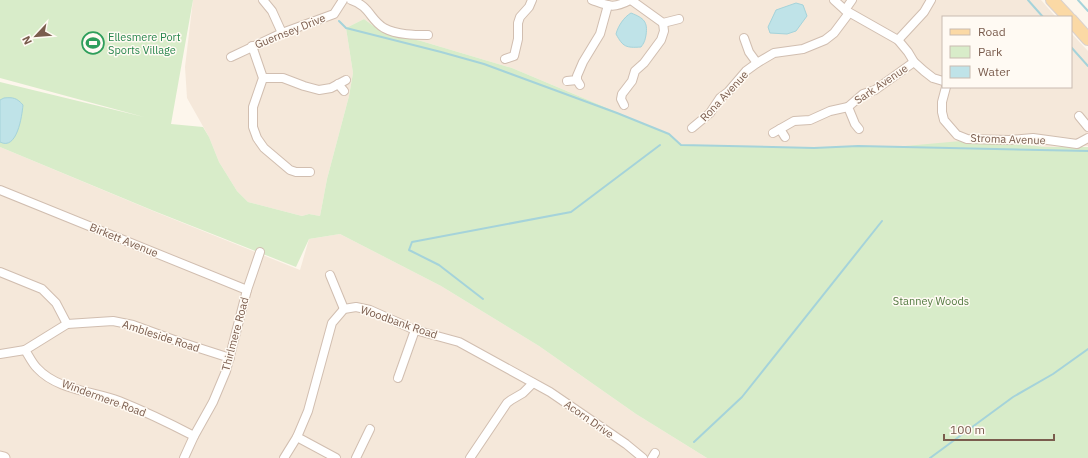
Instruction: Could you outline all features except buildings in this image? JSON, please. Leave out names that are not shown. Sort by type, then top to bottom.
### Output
[{"type":"main road","points":[[1052,0],[1067,16]]},
{"type":"main road","points":[[1072,21],[1088,39]]},
{"type":"street","points":[[263,0],[272,11],[282,34]]},
{"type":"street","name":"Guernsey Drive","points":[[231,57],[252,46],[334,14],[343,0]]},
{"type":"street","points":[[351,0],[361,4],[385,29],[400,33],[428,35]]},
{"type":"street","points":[[505,59],[516,59],[518,23],[520,17],[529,7],[532,0]]},
{"type":"street","points":[[592,0],[614,6],[621,5],[630,0],[663,23],[664,31],[661,40],[644,63],[635,71],[632,80],[619,101]]},
{"type":"street","points":[[834,0],[847,12],[898,40],[914,62],[933,78],[942,81]]},
{"type":"street","name":"Rona Avenue","points":[[692,128],[710,113],[720,98],[728,92],[746,71],[756,63],[774,53],[803,49],[825,40],[834,33],[847,12],[852,0]]},
{"type":"street","points":[[898,40],[924,12],[931,0]]},
{"type":"street","points":[[567,81],[578,83],[581,67],[600,34],[608,5]]},
{"type":"street","points":[[663,23],[679,19]]},
{"type":"street","name":"Rona Avenue","points":[[744,38],[749,52],[756,63]]},
{"type":"street","points":[[252,46],[263,78],[253,107],[253,127],[257,138],[264,148],[290,170],[296,172],[310,172]]},
{"type":"street","name":"Sark Avenue","points":[[773,133],[794,121],[806,121],[830,111],[848,106],[863,94],[876,90],[914,62]]},
{"type":"street","points":[[263,78],[283,78],[319,90],[346,80]]},
{"type":"street","points":[[338,84],[344,91]]},
{"type":"street","name":"Stroma Avenue","points":[[946,88],[942,102],[944,120],[957,135],[967,139],[1009,140],[1034,138],[1078,144],[1088,138]]},
{"type":"street","name":"Sark Avenue","points":[[848,106],[855,124],[859,129]]},
{"type":"street","points":[[1079,116],[1088,127]]},
{"type":"street","points":[[780,129],[785,137]]},
{"type":"street","name":"Birkett Avenue","points":[[0,190],[247,290]]},
{"type":"street","name":"Thirlmere Road","points":[[184,458],[194,436],[213,402],[230,358],[247,290],[260,252]]},
{"type":"street","points":[[0,272],[31,283],[42,289],[56,303],[67,324]]},
{"type":"street","points":[[330,275],[344,309]]},
{"type":"street","name":"Woodbank Road","points":[[284,458],[297,437],[308,411],[332,323],[344,309],[356,307],[363,308],[415,330],[459,342],[533,382]]},
{"type":"street","name":"Ambleside Road","points":[[25,350],[67,324],[99,321],[123,322],[230,358]]},
{"type":"street","points":[[399,378],[415,330]]},
{"type":"street","points":[[0,354],[25,350]]},
{"type":"street","name":"Windermere Road","points":[[25,350],[37,368],[58,382],[117,400],[194,436]]},
{"type":"street","points":[[474,457],[507,404],[523,393],[533,382]]},
{"type":"street","name":"Acorn Drive","points":[[533,382],[626,444],[643,458]]},
{"type":"street","points":[[356,458],[370,429]]},
{"type":"street","points":[[297,437],[336,458]]},
{"type":"street","points":[[0,457],[4,458]]},
{"type":"shaded area","points":[[193,0],[1041,0],[1055,16],[942,16],[942,88],[1072,88],[1072,34],[1088,51],[1088,146],[1045,147],[1010,143],[814,148],[681,145],[669,134],[512,68],[421,41],[383,33],[364,19],[346,28],[353,73],[349,96],[327,179],[320,216],[309,214],[302,216],[248,202],[237,191],[219,162],[209,137],[187,98],[185,67]]},
{"type":"shaded area","points":[[0,147],[300,270],[309,239],[340,234],[441,286],[539,346],[636,414],[707,458],[0,458]]},
{"type":"green space","name":"Stanney Woods","points":[[0,0],[193,0],[171,124],[203,127],[209,137],[219,162],[237,191],[248,202],[302,216],[309,214],[320,216],[327,179],[349,96],[353,73],[346,28],[364,19],[383,33],[421,41],[512,68],[669,134],[681,145],[814,148],[858,146],[894,147],[961,141],[1010,143],[1045,147],[1088,147],[1088,458],[707,458],[636,414],[539,346],[441,286],[340,234],[309,239],[296,267],[154,211],[0,147],[0,82],[144,117],[0,78]]},
{"type":"water","points":[[796,3],[803,5],[807,16],[796,31],[787,34],[770,33],[768,27],[776,10]]},
{"type":"water","points":[[631,13],[642,19],[646,24],[646,37],[641,47],[626,46],[621,42],[616,34],[622,22]]},
{"type":"water","points":[[4,98],[15,98],[23,105],[18,131],[11,142],[6,143],[0,142],[0,100]]},
{"type":"waterway","points":[[1028,0],[1042,16]]},
{"type":"waterway","points":[[1078,0],[1088,11]]},
{"type":"waterway","points":[[339,21],[346,28],[484,64],[617,113],[669,134],[681,145],[814,148],[858,146],[1088,151]]},
{"type":"waterway","points":[[1072,48],[1088,66]]},
{"type":"waterway","points":[[483,299],[439,265],[409,250],[412,242],[571,212],[660,145]]},
{"type":"waterway","points":[[694,442],[742,397],[882,221]]},
{"type":"waterway","points":[[930,458],[1013,397],[1053,374],[1088,349]]},
{"type":"place","name":"Ellesmere Port Sports Village","points":[[93,43]]}]
